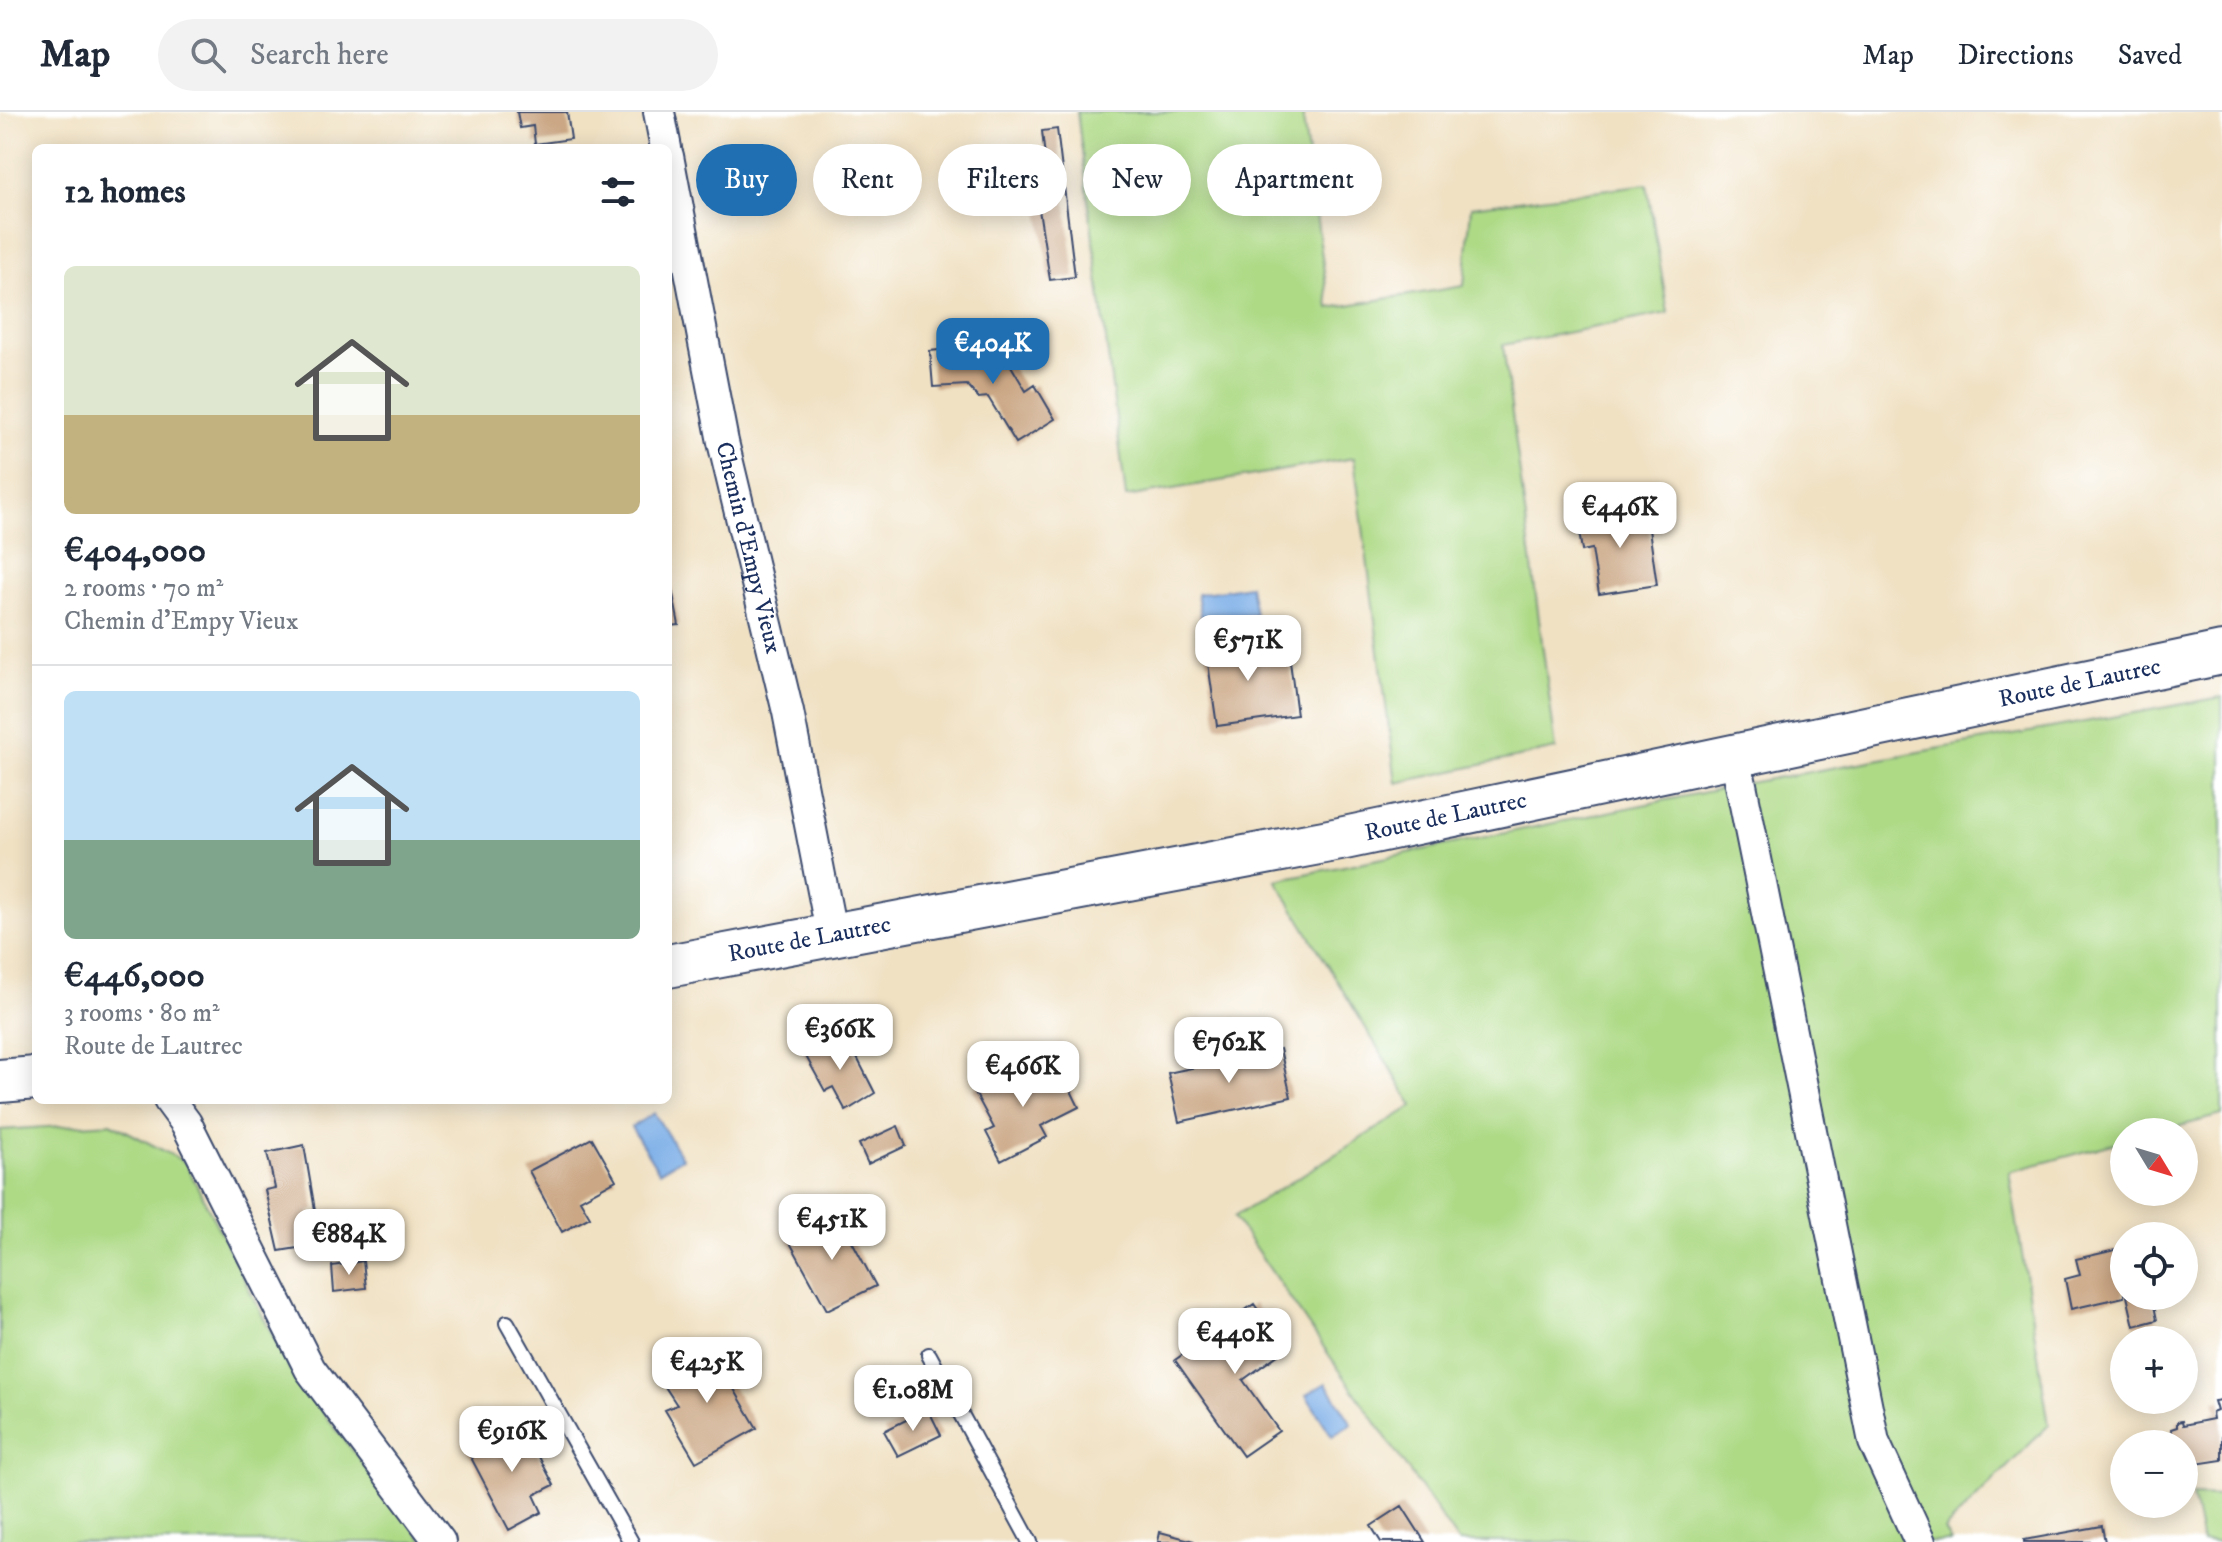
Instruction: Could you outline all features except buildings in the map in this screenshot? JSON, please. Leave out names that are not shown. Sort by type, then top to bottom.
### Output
[{"type":"main road","name":"Route de Lautrec","points":[[672,965],[1340,839],[2222,653]]},
{"type":"main road","points":[[0,1081],[32,1078]]},
{"type":"street","points":[[659,112],[665,144]]},
{"type":"street","name":"Chemin d'Empy Vieux","points":[[672,177],[723,442],[788,712],[832,937]]},
{"type":"street","points":[[1735,755],[1874,1442],[1920,1542]]},
{"type":"street","points":[[172,1104],[186,1123],[310,1369],[440,1542]]},
{"type":"lane","points":[[507,1323],[631,1542]]},
{"type":"lane","points":[[929,1355],[1030,1542]]},
{"type":"green space","points":[[1077,112],[1302,112],[1306,144],[1207,144],[1207,216],[1316,216],[1329,308],[1464,286],[1471,207],[1647,184],[1668,313],[1503,345],[1556,749],[1396,783],[1354,458],[1126,497],[1090,216],[1191,216],[1191,144],[1083,144],[1083,159]]},
{"type":"green space","points":[[2222,697],[2222,1115],[2198,1121],[2198,1118],[2110,1118],[2110,1145],[2009,1172],[2049,1425],[1944,1530],[1951,1542],[1458,1542],[1234,1217],[1413,1106],[1276,880],[1754,782]]},
{"type":"green space","points":[[111,1123],[185,1162],[290,1370],[424,1542],[0,1542],[0,1130]]},
{"type":"green space","points":[[2198,1495],[2222,1496],[2222,1542],[2202,1542],[2197,1518]]},
{"type":"water","points":[[1250,586],[1255,614],[1202,621],[1197,594]]},
{"type":"water","points":[[654,1113],[682,1158],[659,1172],[631,1127]]},
{"type":"water","points":[[1326,1383],[1352,1424],[1332,1436],[1306,1395]]}]
